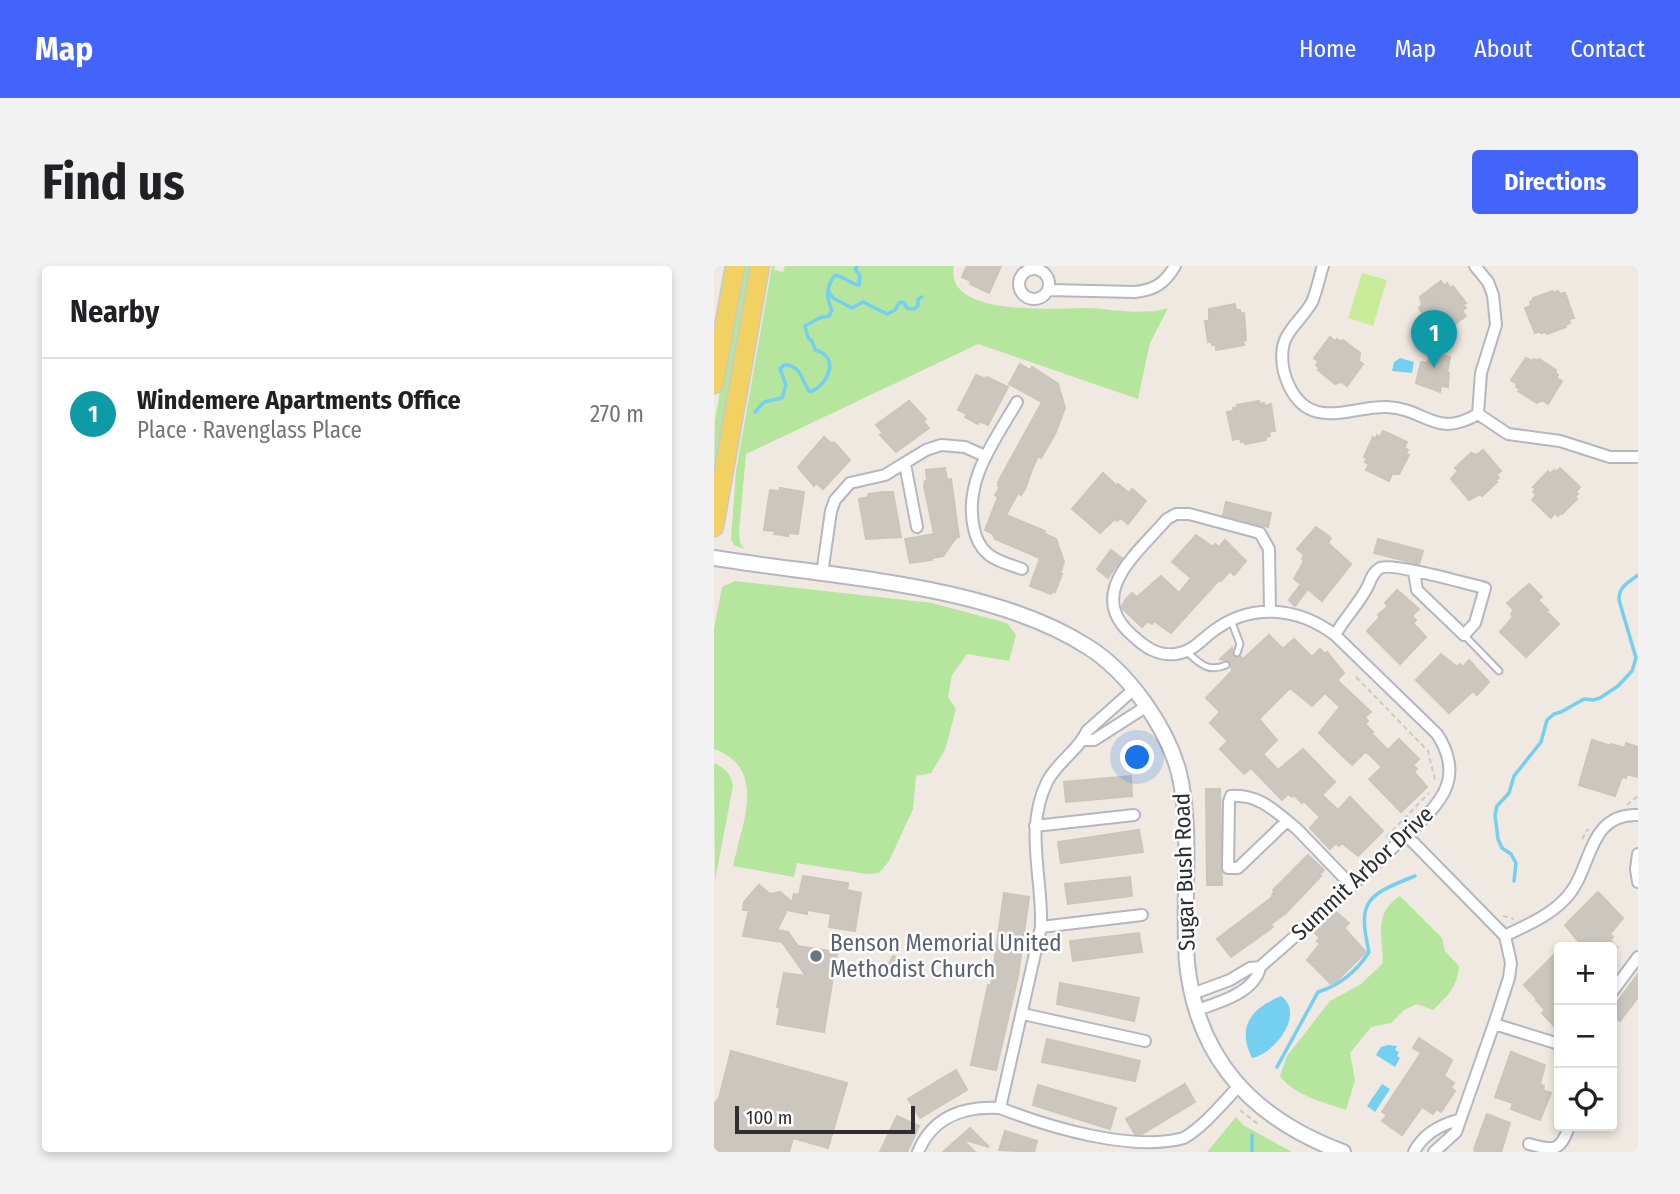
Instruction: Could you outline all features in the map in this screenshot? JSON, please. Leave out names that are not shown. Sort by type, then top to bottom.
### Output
[{"type":"main road","points":[[714,384],[735,266]]},
{"type":"main road","points":[[714,527],[760,266]]},
{"type":"street","points":[[1048,290],[1149,290],[1158,287],[1175,266]]},
{"type":"street","points":[[1323,266],[1312,301],[1288,334],[1283,346],[1286,377],[1291,390],[1301,403],[1315,412],[1331,414],[1390,407],[1441,424],[1455,425],[1478,414]]},
{"type":"street","points":[[1475,266],[1488,282],[1493,295],[1496,326],[1481,373],[1478,414]]},
{"type":"street","points":[[1017,402],[985,456],[973,487],[972,520],[975,535],[989,556],[1022,569]]},
{"type":"street","points":[[1478,414],[1508,434],[1560,442],[1610,457],[1638,457]]},
{"type":"street","points":[[822,574],[831,511],[841,491],[850,483],[885,475],[926,450],[941,445],[965,447],[985,456]]},
{"type":"street","points":[[905,464],[917,527]]},
{"type":"street","points":[[1186,651],[1165,654],[1150,650],[1123,628],[1114,613],[1111,598],[1120,574],[1167,519],[1177,514],[1189,514],[1260,533],[1269,549],[1270,611]]},
{"type":"street","name":"Sugar Bush Road","points":[[714,558],[919,588],[1041,623],[1089,647],[1147,706],[1168,741],[1185,810],[1186,945],[1192,994],[1206,1034],[1238,1087],[1280,1122],[1343,1152]]},
{"type":"street","points":[[1335,635],[1347,614],[1358,603],[1376,570],[1382,566],[1390,566],[1414,571],[1485,588],[1478,616],[1464,635],[1417,590],[1414,571]]},
{"type":"street","name":"Summit Arbor Drive","points":[[1186,651],[1231,620],[1255,612],[1270,611],[1303,616],[1335,635],[1437,734],[1444,744],[1449,772],[1447,786],[1432,808],[1352,886],[1260,967],[1258,975],[1237,993],[1197,1010]]},
{"type":"street","points":[[1000,1108],[1041,927],[1042,904],[1034,826],[1040,798],[1052,773],[1083,740],[1087,732],[1133,690]]},
{"type":"street","points":[[1083,740],[1094,740],[1147,706]]},
{"type":"street","points":[[1287,821],[1238,868],[1228,868],[1228,811],[1231,796],[1255,797],[1287,821],[1352,886]]},
{"type":"street","points":[[1034,826],[1134,815]]},
{"type":"street","points":[[1505,936],[1540,919],[1567,898],[1578,884],[1591,843],[1601,830],[1613,821],[1638,815]]},
{"type":"street","points":[[1406,835],[1505,936],[1511,963],[1509,978],[1456,1132],[1434,1152]]},
{"type":"street","points":[[1638,854],[1638,882]]},
{"type":"street","points":[[1041,927],[1142,915]]},
{"type":"street","points":[[1617,985],[1638,957]]},
{"type":"street","name":"Summit Arbor Drive","points":[[1192,994],[1230,980],[1251,968],[1260,967]]},
{"type":"street","points":[[1230,980],[1237,993]]},
{"type":"street","points":[[1023,1014],[1145,1041]]},
{"type":"street","points":[[1494,1024],[1554,1042]]},
{"type":"street","points":[[918,1152],[934,1125],[948,1116],[982,1107],[1000,1108],[1096,1148],[1149,1150],[1182,1139],[1209,1119],[1238,1087]]},
{"type":"street","points":[[1414,1152],[1424,1137],[1445,1124],[1458,1120]]},
{"type":"street","points":[[1528,1144],[1554,1149],[1560,1146],[1567,1131]]},
{"type":"lane","points":[[1231,620],[1240,644],[1237,653]]},
{"type":"lane","points":[[1464,635],[1499,671]]},
{"type":"lane","points":[[1186,651],[1209,668],[1216,670],[1226,665]]},
{"type":"path","points":[[1356,677],[1428,751],[1433,768],[1436,786],[1386,837]]},
{"type":"path","points":[[1619,808],[1638,796]]},
{"type":"path","points":[[1581,841],[1593,823]]},
{"type":"path","points":[[1496,909],[1505,918],[1515,919]]},
{"type":"path","points":[[1240,1110],[1258,1125]]},
{"type":"green space","points":[[742,266],[754,266],[714,478],[715,420]]},
{"type":"green space","points":[[772,266],[775,266],[774,270],[783,272],[785,266],[954,266],[955,283],[966,294],[984,302],[1030,308],[1087,308],[1138,312],[1168,308],[1150,343],[1138,399],[978,344],[746,454],[739,532],[740,543],[744,549],[734,545],[731,539],[736,471]]},
{"type":"green space","points":[[1362,273],[1387,280],[1373,326],[1348,318]]},
{"type":"green space","points":[[735,581],[932,603],[1007,623],[1016,635],[1009,661],[967,654],[952,675],[948,697],[956,709],[945,750],[931,773],[916,776],[913,809],[889,861],[879,873],[866,874],[797,863],[794,877],[733,866],[745,815],[746,783],[741,770],[731,758],[714,749],[714,629],[722,587]]},
{"type":"green space","points":[[714,763],[727,772],[733,786],[715,880]]},
{"type":"green space","points":[[1400,896],[1442,938],[1445,951],[1459,966],[1458,973],[1451,991],[1433,1010],[1417,1004],[1404,1010],[1391,1023],[1371,1027],[1350,1053],[1355,1080],[1346,1110],[1293,1089],[1280,1076],[1287,1056],[1330,1001],[1361,984],[1383,963],[1383,917],[1386,909]]},
{"type":"green space","points":[[1236,1117],[1243,1125],[1292,1152],[1207,1152]]},
{"type":"water","points":[[1400,358],[1414,362],[1412,373],[1392,371],[1394,362]]},
{"type":"water","points":[[1281,996],[1288,1004],[1289,1022],[1269,1049],[1252,1058],[1247,1047],[1246,1027],[1255,1012]]},
{"type":"water","points":[[1397,1046],[1395,1050],[1399,1052],[1397,1056],[1400,1058],[1395,1067],[1376,1055],[1381,1047]]},
{"type":"water","points":[[1382,1084],[1390,1089],[1375,1112],[1367,1106]]},
{"type":"building","points":[[967,266],[1001,266],[989,293],[962,277]]},
{"type":"building","points":[[1441,281],[1444,286],[1447,283],[1450,288],[1453,286],[1466,303],[1463,305],[1466,308],[1462,311],[1466,316],[1444,332],[1441,327],[1433,327],[1419,308],[1422,305],[1420,297]]},
{"type":"building","points":[[1553,291],[1565,293],[1574,318],[1569,319],[1570,323],[1565,325],[1566,327],[1547,334],[1541,331],[1535,333],[1525,308],[1531,306],[1533,298]]},
{"type":"building","points":[[1235,304],[1236,310],[1244,313],[1244,345],[1216,350],[1216,345],[1208,342],[1205,321],[1209,321],[1209,309]]},
{"type":"building","points":[[1330,337],[1335,341],[1343,340],[1360,353],[1359,361],[1363,364],[1347,386],[1342,382],[1335,384],[1318,370],[1320,369],[1316,365],[1319,362],[1314,358]]},
{"type":"building","points":[[1430,352],[1450,357],[1448,387],[1441,386],[1440,392],[1416,383],[1421,362],[1428,363]]},
{"type":"building","points":[[1526,358],[1532,361],[1539,359],[1556,370],[1556,378],[1562,381],[1548,404],[1542,400],[1537,403],[1518,391],[1520,389],[1516,387],[1517,384],[1511,380]]},
{"type":"building","points":[[1020,364],[1030,370],[1032,367],[1058,384],[1065,408],[1055,434],[1041,458],[1038,456],[1025,489],[1021,495],[1018,493],[1006,515],[1045,531],[1043,533],[1056,539],[1064,562],[1055,592],[1051,594],[1030,586],[1040,558],[995,539],[993,534],[985,530],[998,497],[995,495],[1000,487],[998,482],[1042,402],[1009,384]]},
{"type":"building","points":[[976,375],[1008,387],[988,425],[979,421],[978,424],[958,410]]},
{"type":"building","points":[[909,401],[926,419],[923,421],[929,428],[896,452],[880,435],[883,433],[876,425]]},
{"type":"building","points":[[1259,401],[1259,404],[1264,403],[1265,406],[1271,404],[1275,431],[1269,432],[1270,436],[1266,437],[1266,440],[1245,444],[1240,438],[1233,440],[1227,412],[1234,411],[1233,408],[1238,407],[1237,405]]},
{"type":"building","points":[[1383,431],[1407,442],[1404,448],[1409,455],[1399,474],[1392,474],[1389,481],[1366,470],[1369,464],[1364,457],[1373,437],[1380,437]]},
{"type":"building","points":[[824,437],[832,444],[834,442],[850,460],[823,489],[816,483],[814,486],[798,467]]},
{"type":"building","points":[[1483,450],[1501,471],[1496,475],[1499,478],[1495,481],[1497,482],[1482,496],[1480,494],[1469,500],[1451,479],[1458,471],[1455,468],[1471,453],[1477,455]]},
{"type":"building","points":[[945,468],[947,480],[951,479],[959,537],[943,556],[910,563],[905,539],[934,534],[924,486],[927,481],[926,470]]},
{"type":"building","points":[[1560,468],[1580,487],[1576,492],[1577,499],[1562,514],[1558,516],[1555,513],[1551,518],[1532,500],[1536,495],[1533,492],[1536,489],[1533,487],[1548,471],[1550,474]]},
{"type":"building","points":[[1103,473],[1117,486],[1118,484],[1129,493],[1132,489],[1146,501],[1128,524],[1121,518],[1117,521],[1115,519],[1100,533],[1072,509]]},
{"type":"building","points":[[780,488],[804,492],[798,534],[788,533],[788,536],[764,530],[770,490],[780,491]]},
{"type":"building","points":[[893,492],[901,537],[866,539],[859,499],[869,497],[868,494]]},
{"type":"building","points":[[1226,502],[1271,513],[1268,527],[1223,515]]},
{"type":"building","points":[[1316,527],[1331,538],[1328,543],[1351,564],[1322,601],[1308,589],[1295,606],[1289,600],[1301,584],[1294,579],[1304,561],[1304,555],[1297,549]]},
{"type":"building","points":[[1196,535],[1213,547],[1215,544],[1219,547],[1225,540],[1246,561],[1234,575],[1230,571],[1219,580],[1171,633],[1154,621],[1152,624],[1148,621],[1142,627],[1123,609],[1126,599],[1132,593],[1137,597],[1161,576],[1179,593],[1191,578],[1172,562]]},
{"type":"building","points":[[1378,539],[1423,551],[1419,564],[1374,553]]},
{"type":"building","points":[[1111,550],[1122,558],[1108,578],[1097,569]]},
{"type":"building","points":[[1529,584],[1542,597],[1538,600],[1548,610],[1546,611],[1559,624],[1526,657],[1500,632],[1513,617],[1511,614],[1514,610],[1507,603]]},
{"type":"building","points":[[1397,590],[1419,609],[1412,616],[1416,620],[1413,623],[1426,637],[1400,664],[1367,631],[1380,617],[1378,615],[1388,606],[1385,603]]},
{"type":"building","points":[[1269,635],[1283,649],[1294,639],[1312,657],[1320,649],[1325,654],[1327,652],[1344,673],[1337,680],[1371,712],[1365,717],[1368,721],[1365,724],[1373,732],[1371,733],[1388,750],[1399,739],[1419,759],[1413,765],[1417,769],[1414,772],[1427,787],[1401,812],[1369,779],[1382,767],[1369,754],[1365,752],[1352,765],[1319,733],[1340,707],[1325,693],[1312,706],[1290,688],[1259,719],[1277,740],[1263,754],[1278,770],[1303,749],[1335,782],[1322,795],[1338,810],[1350,797],[1383,831],[1358,856],[1342,843],[1339,846],[1336,843],[1330,849],[1310,828],[1320,817],[1304,801],[1302,803],[1294,795],[1292,797],[1288,794],[1282,800],[1251,768],[1244,774],[1220,749],[1228,741],[1210,723],[1220,712],[1206,698],[1232,671],[1230,662],[1220,659],[1232,648],[1234,657],[1243,659]]},
{"type":"building","points":[[1441,654],[1457,667],[1460,664],[1463,667],[1469,660],[1489,682],[1477,695],[1473,691],[1449,713],[1416,680]]},
{"type":"building","points":[[1592,740],[1611,746],[1625,748],[1626,743],[1638,747],[1638,777],[1627,774],[1626,778],[1622,777],[1615,796],[1579,785]]},
{"type":"building","points":[[1131,776],[1132,796],[1066,802],[1064,782]]},
{"type":"building","points":[[1206,789],[1220,789],[1222,885],[1207,885]]},
{"type":"building","points":[[1139,830],[1143,852],[1061,863],[1058,842]]},
{"type":"building","points":[[1308,855],[1324,870],[1319,875],[1321,876],[1286,913],[1271,924],[1273,927],[1231,957],[1217,939],[1271,898],[1273,890]]},
{"type":"building","name":"Benson Memorial United Methodist Church","points":[[803,876],[848,883],[847,890],[861,893],[855,931],[829,927],[831,914],[807,910],[807,914],[787,910],[777,930],[788,932],[798,946],[837,952],[824,1032],[777,1024],[780,1008],[777,1007],[784,973],[806,976],[782,942],[743,936],[749,910],[743,910],[744,902],[759,885],[770,894],[780,892],[792,902],[794,894],[799,895]]},
{"type":"building","points":[[1130,877],[1132,896],[1068,904],[1065,884]]},
{"type":"building","points":[[1598,892],[1623,918],[1610,934],[1613,937],[1610,940],[1612,942],[1579,942],[1565,925]]},
{"type":"building","points":[[1004,893],[1029,897],[1018,976],[996,1070],[971,1065],[988,985],[991,986]]},
{"type":"building","points":[[1335,911],[1349,923],[1344,928],[1366,952],[1332,985],[1307,960],[1320,944],[1317,941],[1320,938],[1314,932]]},
{"type":"building","points":[[1139,933],[1142,952],[1073,961],[1070,941]]},
{"type":"building","points":[[1554,955],[1554,1026],[1542,1013],[1545,1010],[1537,999],[1524,985]]},
{"type":"building","points":[[893,956],[902,960],[898,970],[888,966]]},
{"type":"building","points":[[1638,974],[1638,997],[1620,1021],[1617,1019],[1617,1002]]},
{"type":"building","points":[[1060,983],[1139,998],[1134,1021],[1057,1004]]},
{"type":"building","points":[[1419,1038],[1452,1060],[1444,1076],[1454,1083],[1451,1088],[1455,1091],[1441,1112],[1437,1109],[1433,1114],[1422,1107],[1402,1135],[1382,1121],[1387,1115],[1382,1112],[1421,1053],[1413,1048]]},
{"type":"building","points":[[1047,1039],[1140,1061],[1135,1081],[1042,1062]]},
{"type":"building","points":[[731,1051],[847,1083],[828,1148],[793,1138],[789,1152],[714,1152],[714,1104],[719,1098]]},
{"type":"building","points":[[1511,1052],[1545,1065],[1540,1084],[1544,1086],[1543,1090],[1551,1093],[1540,1120],[1511,1109],[1513,1103],[1495,1097]]},
{"type":"building","points":[[956,1070],[967,1090],[920,1118],[908,1099]]},
{"type":"building","points":[[1185,1084],[1195,1102],[1142,1134],[1135,1134],[1126,1119]]},
{"type":"building","points":[[1038,1085],[1116,1108],[1110,1129],[1033,1105]]},
{"type":"building","points":[[1487,1114],[1510,1123],[1501,1152],[1475,1152]]},
{"type":"building","points":[[897,1116],[919,1126],[907,1152],[880,1152]]},
{"type":"building","points":[[970,1128],[989,1147],[962,1139],[975,1152],[943,1152]]},
{"type":"building","points":[[1005,1131],[1037,1141],[1034,1152],[999,1150]]},
{"type":"waterway","points":[[755,412],[764,402],[782,398],[786,385],[780,369],[784,365],[798,371],[810,392],[822,383],[830,365],[828,359],[815,350],[805,326],[829,316],[832,310],[828,297],[829,288],[835,275],[859,285],[860,276],[855,269],[857,266]]},
{"type":"waterway","points":[[829,292],[833,298],[852,308],[863,302],[887,314],[895,310],[900,302],[907,308],[914,309],[918,306],[918,299],[922,297]]},
{"type":"waterway","points":[[1514,881],[1516,863],[1511,854],[1502,848],[1498,839],[1495,815],[1497,806],[1509,793],[1514,776],[1541,742],[1547,720],[1584,699],[1600,698],[1618,686],[1632,671],[1636,658],[1619,595],[1622,588],[1638,575]]},
{"type":"waterway","points":[[1277,1067],[1318,992],[1347,976],[1369,952],[1364,921],[1370,902],[1386,889],[1415,876]]},
{"type":"waterway","points":[[1252,1135],[1252,1152]]},
{"type":"place","name":"Windemere Apartments Office","points":[[1434,368]]},
{"type":"place","name":"Benson Memorial United Methodist Church","points":[[816,956]]}]
